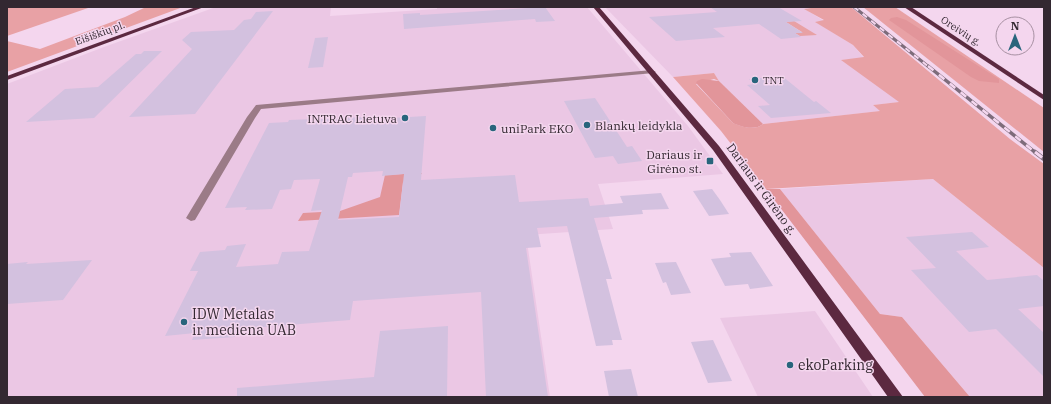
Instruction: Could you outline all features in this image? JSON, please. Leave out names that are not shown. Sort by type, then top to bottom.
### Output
[{"type":"main road","name":"Eišiškių pl.","points":[[7,78],[201,7]]},
{"type":"main road","name":"Dariaus ir Girėno g.","points":[[596,7],[716,148],[896,397]]},
{"type":"main road","name":"Oreivių g.","points":[[907,7],[1044,98]]},
{"type":"street","points":[[191,218],[251,117],[259,107],[390,97],[652,72]]},
{"type":"shaded area","points":[[7,7],[91,7],[7,36]]},
{"type":"shaded area","points":[[146,7],[183,7],[7,72],[7,41],[40,49],[125,17]]},
{"type":"shaded area","points":[[216,7],[331,7],[330,16],[437,9],[437,7],[587,7],[688,126],[723,174],[598,184],[613,229],[526,235],[550,397],[7,397],[7,84]]},
{"type":"shaded area","points":[[605,7],[818,7],[805,9],[824,21],[816,22],[853,45],[864,58],[842,60],[900,102],[873,105],[881,111],[763,124],[719,81],[714,73],[673,77]]},
{"type":"shaded area","points":[[818,7],[851,7],[1010,139],[1044,164],[1044,268],[933,179],[766,189],[721,131],[673,77],[714,73],[719,81],[714,79],[696,84],[733,123],[748,128],[763,124],[880,111],[873,105],[899,102],[841,60],[864,57],[853,45],[815,22],[824,20],[804,9]]},
{"type":"shaded area","points":[[863,7],[895,7],[1044,108],[1044,152]]},
{"type":"shaded area","points":[[897,17],[906,20],[999,79],[999,83],[979,81],[971,77],[889,20]]},
{"type":"shaded area","points":[[794,21],[817,35],[800,36],[795,33],[802,32],[786,22]]},
{"type":"shaded area","points":[[702,79],[719,81],[763,124],[752,128],[733,123],[696,83]]},
{"type":"shaded area","points":[[422,173],[416,181],[403,182],[399,215],[298,221],[303,213],[340,211],[380,197],[385,175]]},
{"type":"shaded area","points":[[933,179],[1044,268],[1044,397],[970,397],[902,317],[880,314],[780,189]]},
{"type":"shaded area","points":[[766,189],[780,189],[880,314],[902,317],[970,397],[925,397]]},
{"type":"shaded area","name":"ekoParking","points":[[815,311],[873,397],[758,397],[720,318]]},
{"type":"building","points":[[528,7],[545,7],[555,21],[536,22],[535,19],[404,29],[403,14],[420,13],[420,15],[529,8]]},
{"type":"building","points":[[710,7],[778,7],[802,21],[786,22],[803,33],[795,33],[801,37],[781,39],[759,24],[713,28],[725,37],[676,41],[649,17],[717,12]]},
{"type":"building","points":[[273,11],[195,114],[129,117],[192,49],[182,40],[191,32],[234,30],[244,20],[251,19],[256,12]]},
{"type":"building","points":[[328,37],[323,67],[308,68],[315,38]]},
{"type":"building","points":[[144,51],[162,51],[94,118],[26,122],[65,89],[98,87],[136,54],[141,54]]},
{"type":"building","points":[[782,76],[814,102],[816,101],[831,113],[771,118],[758,106],[770,105],[747,85],[754,84],[749,79]]},
{"type":"building","points":[[595,98],[627,147],[632,146],[642,161],[618,164],[613,156],[595,158],[564,101]]},
{"type":"building","points":[[426,116],[421,180],[515,175],[519,202],[588,198],[590,206],[623,203],[620,196],[661,193],[669,209],[642,210],[643,214],[594,218],[612,279],[606,279],[622,340],[612,340],[613,345],[596,346],[567,226],[537,228],[541,247],[526,248],[548,397],[486,397],[481,292],[353,301],[350,320],[238,329],[235,337],[192,340],[195,333],[165,336],[198,271],[190,271],[200,252],[225,250],[227,246],[246,244],[236,267],[278,264],[282,252],[309,251],[322,210],[311,211],[320,179],[294,180],[291,189],[280,190],[272,209],[245,210],[247,207],[225,208],[269,123],[288,122],[289,120]],"holes":[[[383,171],[382,176],[404,174],[399,217],[338,220],[348,177],[352,177],[353,173]]]},
{"type":"building","points":[[712,189],[729,214],[709,216],[693,191]]},
{"type":"building","points":[[972,232],[989,247],[956,251],[987,280],[1037,275],[1044,281],[1044,306],[1018,309],[1044,333],[1044,377],[996,329],[969,332],[911,270],[936,268],[906,237]]},
{"type":"building","points":[[751,252],[773,286],[750,289],[748,284],[725,286],[711,259],[731,257],[729,253]]},
{"type":"building","points":[[92,260],[63,300],[7,304],[7,264]]},
{"type":"building","points":[[676,262],[691,293],[671,295],[666,282],[663,283],[655,263]]},
{"type":"building","points":[[448,326],[447,397],[237,397],[237,388],[374,377],[380,331]]},
{"type":"building","points":[[713,340],[732,381],[708,383],[691,342]]},
{"type":"building","points":[[631,369],[638,397],[609,397],[604,371]]},
{"type":"railway","points":[[854,7],[929,67]]},
{"type":"railway","points":[[928,66],[1036,153]]},
{"type":"railway","points":[[1035,152],[1044,159]]},
{"type":"place","name":"TNT","points":[[755,80]]},
{"type":"place","name":"INTRAC Lietuva","points":[[405,118]]},
{"type":"place","name":"Blankų leidykla","points":[[587,125]]},
{"type":"place","name":"uniPark EKO","points":[[493,128]]},
{"type":"place","name":"Dariaus ir Girėno st.","points":[[710,161]]},
{"type":"place","name":"IDW Metalas ir mediena UAB","points":[[184,322]]},
{"type":"place","name":"ekoParking","points":[[790,365]]}]
